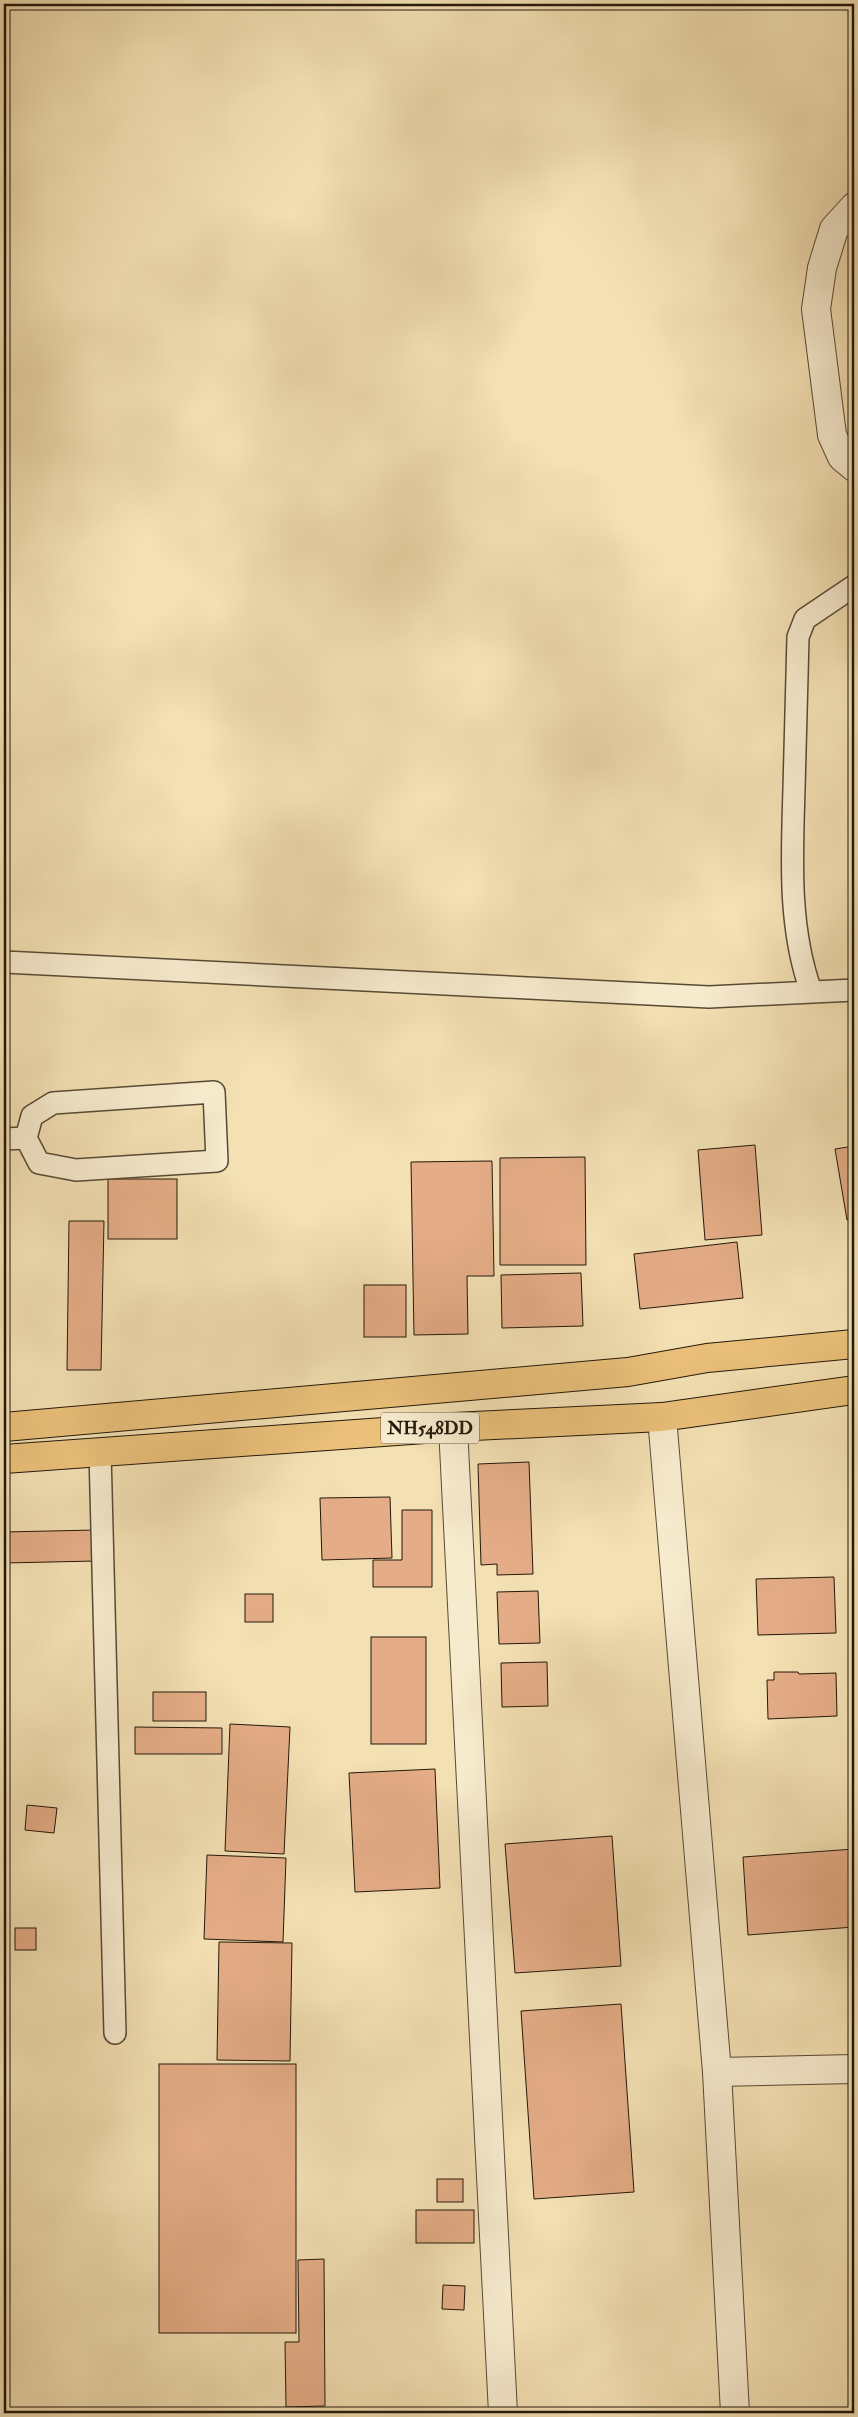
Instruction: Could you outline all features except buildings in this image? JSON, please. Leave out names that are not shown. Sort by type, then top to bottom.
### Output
[{"type":"highway","name":"NH548DD","points":[[4,1427],[628,1372],[707,1358],[854,1344]]},
{"type":"highway","name":"NH548DD","points":[[4,1459],[453,1426],[662,1417],[854,1390]]},
{"type":"street","points":[[854,207],[834,229],[822,268],[816,309],[832,435],[842,457],[854,467]]},
{"type":"street","points":[[662,1417],[718,2072],[735,2413]]},
{"type":"street","points":[[453,1426],[503,2413]]},
{"type":"street","points":[[718,2072],[854,2069]]},
{"type":"lane","points":[[811,991],[800,961],[795,922],[793,830],[798,638],[805,620],[854,586]]},
{"type":"lane","points":[[4,962],[709,997],[854,990]]},
{"type":"lane","points":[[214,1092],[217,1161],[76,1170],[39,1163],[26,1138],[32,1116],[54,1103],[214,1092]]},
{"type":"lane","points":[[4,1140],[26,1138]]},
{"type":"lane","points":[[100,1452],[115,2033]]}]
